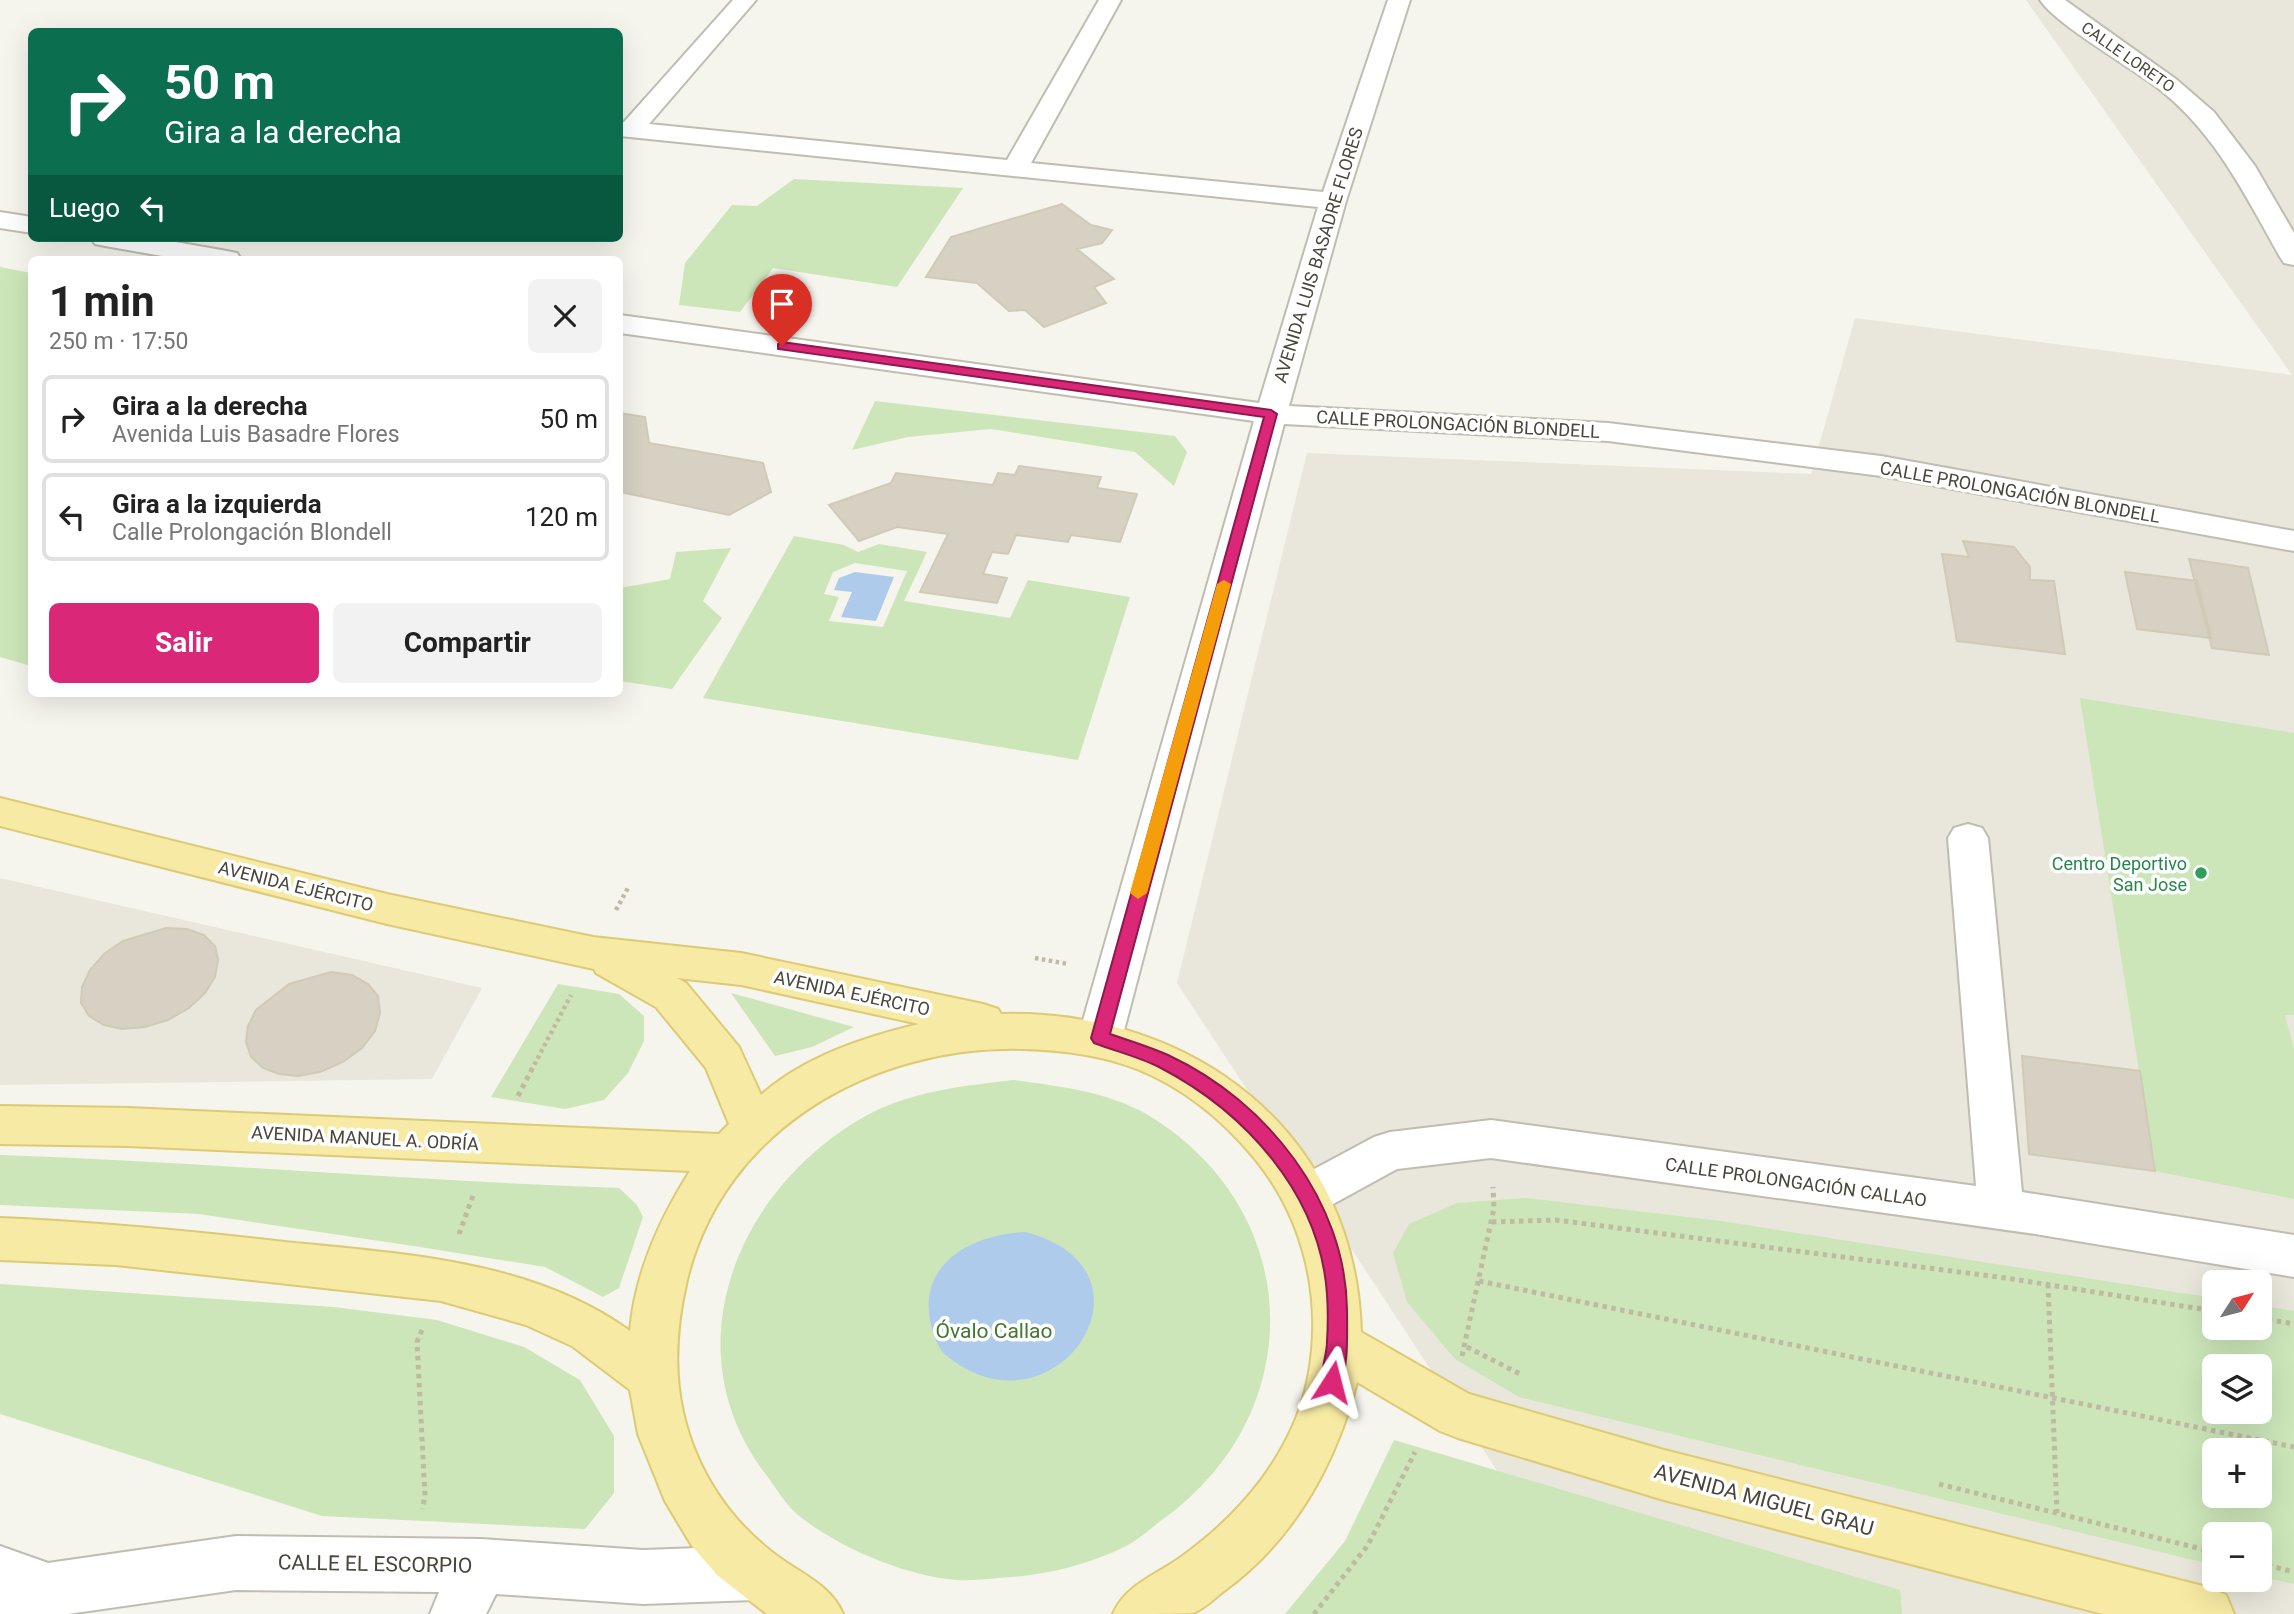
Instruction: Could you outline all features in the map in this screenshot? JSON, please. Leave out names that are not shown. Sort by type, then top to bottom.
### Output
[{"type":"main road","name":"AVENIDA EJÉRCITO","points":[[0,811],[387,909],[593,953],[741,970],[1026,1030]]},
{"type":"main road","name":"AVENIDA EJÉRCITO","points":[[593,953],[671,995],[724,1059],[741,1141]]},
{"type":"main road","points":[[817,1614],[754,1573],[726,1546],[701,1515],[668,1448],[652,1377],[652,1341],[659,1289],[675,1240],[698,1195],[741,1141],[788,1100],[828,1075],[869,1055],[934,1037],[1026,1030],[1100,1038],[1164,1061],[1221,1095],[1269,1140],[1307,1195],[1327,1242],[1337,1292],[1337,1344],[1329,1401],[1306,1457],[1273,1510],[1229,1557],[1175,1596],[1140,1614]]},
{"type":"main road","name":"AVENIDA MANUEL A. ODRÍA","points":[[0,1125],[128,1127],[493,1144],[741,1141]]},
{"type":"main road","points":[[0,1239],[116,1244],[441,1280],[534,1305],[578,1325],[652,1377]]},
{"type":"main road","name":"AVENIDA MIGUEL GRAU","points":[[1337,1344],[1458,1414],[1677,1478],[2207,1614]]},
{"type":"street","points":[[625,129],[745,0]]},
{"type":"street","points":[[1015,169],[1110,0]]},
{"type":"street","name":"AVENIDA LUIS BASADRE FLORES","points":[[1100,1038],[1271,414],[1333,201],[1399,0]]},
{"type":"street","name":"CALLE LORETO","points":[[2051,0],[2155,73],[2205,118],[2226,142],[2294,257]]},
{"type":"street","points":[[625,129],[1333,201]]},
{"type":"street","points":[[0,220],[28,224]]},
{"type":"street","points":[[128,242],[210,256]]},
{"type":"street","name":"CALLE PROLONGACIÓN BLONDELL","points":[[623,324],[1271,414],[1608,432],[1736,447],[1881,466],[2294,541]]},
{"type":"street","points":[[1968,838],[2001,1210]]},
{"type":"street","name":"CALLE PROLONGACIÓN CALLAO","points":[[1307,1195],[1390,1151],[1491,1139],[2001,1210],[2294,1256]]},
{"type":"street","name":"CALLE EL ESCORPIO","points":[[0,1609],[48,1590],[236,1563],[481,1566],[643,1577],[754,1573]]},
{"type":"street","points":[[457,1614],[481,1566]]},
{"type":"street","points":[[0,1573],[48,1590]]},
{"type":"path","points":[[410,1564],[425,1496],[417,1342],[493,1144],[629,886]]},
{"type":"path","points":[[1492,1222],[1556,1220],[2048,1284],[2202,1309]]},
{"type":"path","points":[[1479,1281],[2294,1447]]},
{"type":"path","points":[[2048,1284],[2057,1513]]},
{"type":"path","points":[[2272,1320],[2294,1324]]},
{"type":"path","points":[[1467,1347],[1526,1377]]},
{"type":"path","points":[[1924,1480],[2202,1549]]},
{"type":"path","points":[[2272,1566],[2294,1572]]},
{"type":"shaded area","points":[[2026,0],[2294,0],[2294,1614],[1591,1614],[1177,983],[1307,453],[1811,474],[1855,318],[2292,375]]},
{"type":"shaded area","points":[[0,878],[482,988],[432,1079],[0,1085]]},
{"type":"green space","points":[[794,179],[963,188],[897,287],[773,268],[740,312],[679,305],[685,263],[732,205],[757,206]]},
{"type":"green space","points":[[0,267],[28,272],[28,665],[0,657]]},
{"type":"green space","points":[[875,401],[1175,436],[1187,452],[1174,486],[1135,452],[991,429],[908,437],[852,450]]},
{"type":"green space","points":[[794,536],[844,545],[858,552],[879,544],[927,552],[904,601],[1010,618],[1028,580],[1130,597],[1078,760],[703,698]],"holes":[[[855,563],[907,571],[883,627],[829,621],[839,597],[824,594],[833,572]]]},
{"type":"green space","points":[[731,548],[703,601],[722,618],[672,689],[623,681],[623,587],[670,579],[676,552]]},
{"type":"green space","name":"Centro Deportivo San Jose","points":[[2080,698],[2294,733],[2294,1015],[2285,1015],[2294,1049],[2294,1199],[2155,1171]]},
{"type":"green space","points":[[558,984],[619,994],[644,1016],[644,1041],[628,1073],[604,1100],[565,1109],[491,1097]]},
{"type":"green space","points":[[731,993],[854,1027],[812,1047],[775,1056]]},
{"type":"green space","name":"Óvalo Callao","points":[[1014,1080],[1087,1092],[1123,1103],[1156,1120],[1205,1161],[1240,1208],[1262,1261],[1270,1316],[1265,1371],[1245,1424],[1212,1474],[1166,1517],[1131,1543],[1095,1559],[1047,1572],[957,1580],[916,1573],[852,1549],[814,1527],[789,1506],[738,1428],[723,1378],[721,1327],[731,1278],[751,1230],[780,1187],[818,1149],[862,1118],[898,1102],[936,1091]]},
{"type":"green space","points":[[0,1155],[619,1188],[637,1205],[643,1217],[619,1288],[603,1297],[545,1267],[420,1247],[199,1214],[0,1205]]},
{"type":"green space","points":[[1526,1198],[1721,1221],[2202,1296],[2202,1340],[2272,1340],[2272,1307],[2294,1311],[2294,1584],[2272,1579],[2272,1522],[2202,1522],[2202,1562],[1519,1397],[1455,1359],[1407,1302],[1393,1253],[1409,1224],[1457,1203]]},
{"type":"green space","points":[[0,1284],[334,1307],[437,1320],[524,1347],[580,1380],[614,1436],[614,1493],[585,1529],[322,1516],[0,1414]]},
{"type":"green space","points":[[1394,1440],[1900,1590],[1902,1614],[1285,1614],[1345,1541]]},
{"type":"water","points":[[855,572],[894,577],[876,621],[841,617],[852,592],[834,590],[839,578]]},
{"type":"water","points":[[1025,1232],[1068,1252],[1090,1279],[1093,1310],[1082,1341],[1058,1365],[1026,1379],[988,1378],[948,1357],[938,1345],[930,1320],[929,1299],[933,1282],[942,1267],[970,1245],[988,1238]]},
{"type":"building","points":[[1062,204],[1091,225],[1112,230],[1102,243],[1077,249],[1114,279],[1094,287],[1106,303],[1044,327],[1025,310],[1009,311],[977,283],[926,277],[951,237]]},
{"type":"building","points":[[623,413],[645,417],[649,443],[763,463],[771,492],[729,515],[623,493]]},
{"type":"building","points":[[1019,466],[1101,477],[1097,488],[1137,494],[1120,542],[1071,535],[1068,542],[1016,535],[1008,554],[992,552],[983,574],[1007,578],[997,603],[920,592],[948,534],[897,527],[859,541],[829,505],[891,483],[896,473],[993,485],[998,473],[1015,475]]},
{"type":"building","points":[[1963,541],[2014,547],[2030,567],[2030,580],[2054,581],[2065,654],[1957,641],[1942,554],[1969,557]]},
{"type":"building","points":[[2189,559],[2248,568],[2269,655],[2212,648]]},
{"type":"building","points":[[2125,572],[2197,581],[2211,638],[2137,629]]},
{"type":"building","points":[[166,928],[187,929],[204,935],[215,946],[218,960],[215,977],[205,993],[189,1008],[168,1020],[145,1027],[122,1029],[104,1025],[89,1016],[81,1003],[82,987],[90,970],[104,954],[123,941]]},
{"type":"building","points":[[331,972],[352,975],[368,984],[378,996],[380,1013],[375,1031],[362,1048],[343,1062],[320,1072],[298,1076],[279,1074],[263,1068],[251,1057],[246,1042],[248,1026],[256,1010],[289,984]]},
{"type":"building","points":[[2022,1056],[2140,1071],[2155,1171],[2029,1154]]},
{"type":"slow traffic","points":[[1138,893],[1224,584]]},
{"type":"place","name":"Centro Deportivo San Jose","points":[[2201,873]]},
{"type":"route","points":[[782,346],[1271,414],[1100,1038],[1164,1061],[1221,1095],[1269,1140],[1307,1195],[1327,1242],[1337,1292],[1337,1344],[1332,1382]]}]
